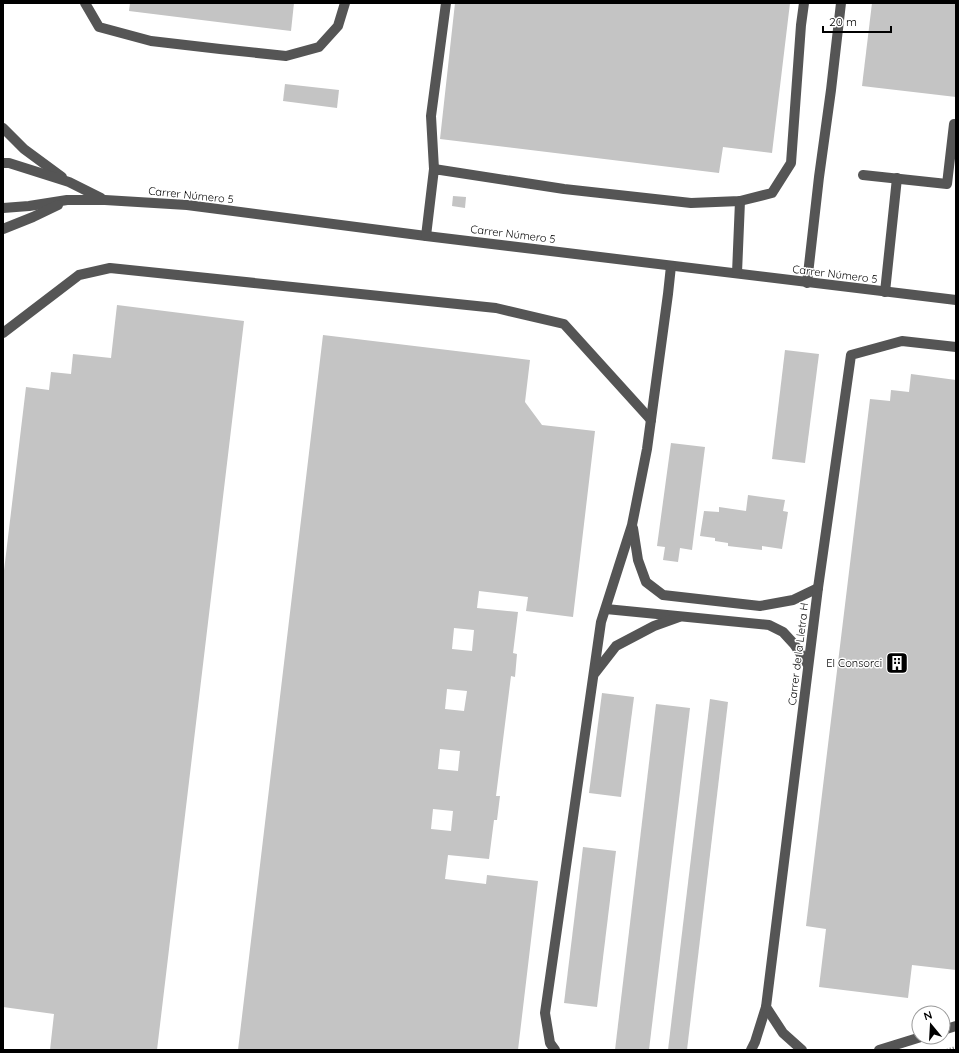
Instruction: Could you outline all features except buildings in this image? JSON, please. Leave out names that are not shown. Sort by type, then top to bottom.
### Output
[{"type":"street","points":[[85,3],[99,27],[151,41],[286,56],[319,47],[338,26],[345,3]]},
{"type":"street","points":[[426,236],[434,169],[431,116],[446,3]]},
{"type":"street","points":[[434,169],[564,189],[690,203],[740,201],[772,193],[791,163],[801,25],[804,3]]},
{"type":"street","points":[[807,283],[841,3]]},
{"type":"street","points":[[863,175],[947,184],[954,124]]},
{"type":"street","points":[[3,128],[24,149],[69,182]]},
{"type":"street","points":[[3,163],[9,163],[69,182],[105,200]]},
{"type":"street","points":[[885,292],[897,178]]},
{"type":"street","name":"Carrer Número 5","points":[[3,208],[30,206],[67,200],[105,200],[187,205],[426,236],[956,300]]},
{"type":"street","name":"Carrer Número 5","points":[[3,229],[33,217],[67,200]]},
{"type":"street","points":[[737,273],[740,201]]},
{"type":"street","points":[[555,1050],[550,1043],[545,1013],[601,622],[632,525],[647,449],[671,266]]},
{"type":"street","points":[[3,333],[79,275],[110,268],[496,308],[564,324],[651,420]]},
{"type":"street","name":"Carrer de la Lletra H","points":[[751,1050],[766,1007],[818,588],[851,355],[902,341],[956,347]]},
{"type":"street","points":[[632,525],[638,560],[646,582],[664,595],[760,606],[793,600],[818,588]]},
{"type":"street","points":[[606,609],[769,625],[783,632],[794,644],[808,665]]},
{"type":"street","points":[[594,675],[616,646],[654,626],[681,616]]},
{"type":"street","points":[[766,1007],[783,1033],[802,1050]]},
{"type":"street","points":[[879,1050],[911,1040]]},
{"type":"path","points":[[947,1050],[956,1047]]},
{"type":"place","name":"El Consorci","points":[[897,663]]}]
